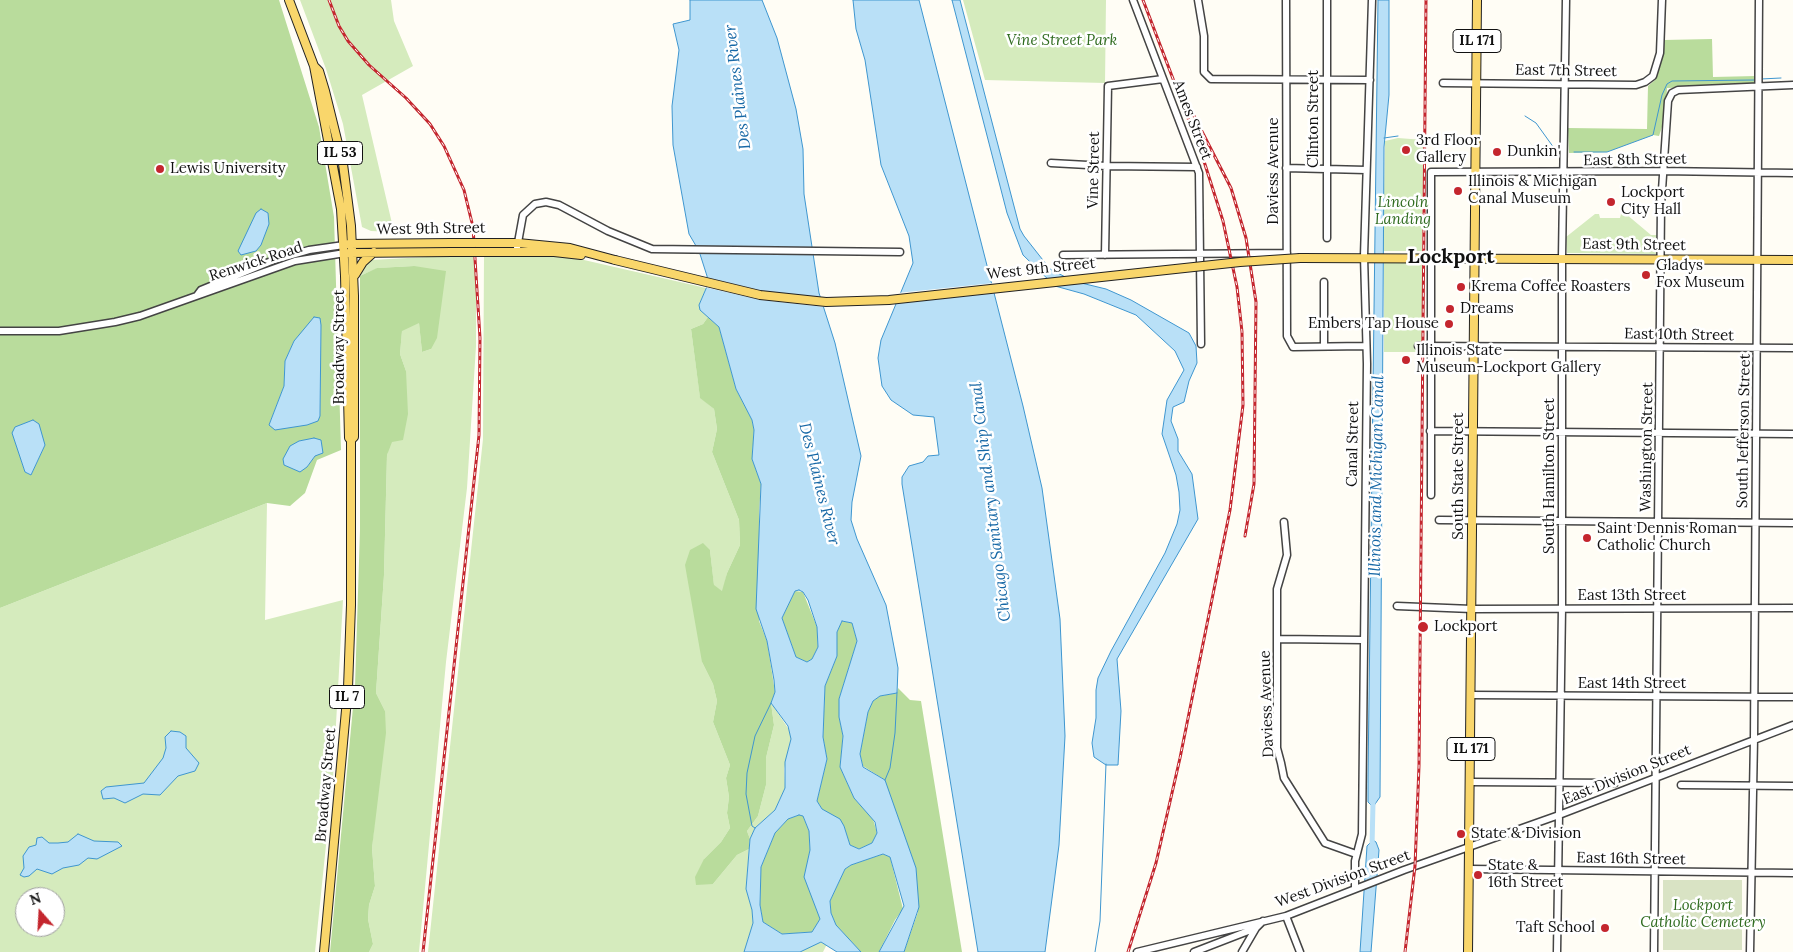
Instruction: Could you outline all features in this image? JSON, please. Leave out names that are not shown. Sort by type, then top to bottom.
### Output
[{"type":"main road","name":"IL 53","points":[[289,0],[314,66],[322,80],[339,146],[348,244]]},
{"type":"main road","name":"South State Street","points":[[1468,952],[1477,0]]},
{"type":"main road","name":"West 9th Street","points":[[349,253],[451,248],[492,242],[518,247],[570,248],[760,295],[836,302],[889,300],[1240,262],[1364,256],[1475,257]]},
{"type":"main road","name":"West 9th Street","points":[[348,244],[451,248],[493,252],[518,247]]},
{"type":"main road","name":"IL 7","points":[[348,244],[349,253]]},
{"type":"main road","points":[[354,277],[363,262],[374,252]]},
{"type":"main road","name":"Broadway Street","points":[[324,952],[348,688],[352,538],[351,440],[354,437],[354,277],[349,253]]},
{"type":"main road","name":"Broadway Street","points":[[349,253],[346,386],[348,438],[351,440]]},
{"type":"main road","name":"East 9th Street","points":[[1475,257],[1793,260]]},
{"type":"street","name":"Ames Street","points":[[1133,0],[1199,173],[1201,344]]},
{"type":"street","name":"Ames Street","points":[[1198,0],[1204,36],[1204,72],[1207,77],[1211,79],[1287,80]]},
{"type":"street","name":"Daviess Avenue","points":[[1286,0],[1289,342],[1293,347],[1324,346]]},
{"type":"street","name":"Clinton Street","points":[[1327,0],[1327,238]]},
{"type":"street","name":"Canal Street","points":[[1357,888],[1356,854],[1362,834],[1367,364],[1364,256],[1372,0]]},
{"type":"street","name":"South Hamilton Street","points":[[1557,952],[1562,608],[1562,257],[1566,0]]},
{"type":"street","name":"East 7th Street","points":[[1442,83],[1636,85],[1645,82],[1653,76],[1660,53],[1662,0]]},
{"type":"street","name":"South Jefferson Street","points":[[1750,952],[1759,260],[1759,0]]},
{"type":"street","name":"Vine Street","points":[[1105,255],[1108,86],[1163,79]]},
{"type":"street","points":[[1287,80],[1370,80]]},
{"type":"street","points":[[1758,88],[1793,85]]},
{"type":"street","name":"Washington Street","points":[[1654,952],[1662,171],[1668,101],[1672,93],[1683,89],[1758,88]]},
{"type":"street","points":[[1051,163],[1106,166],[1197,166]]},
{"type":"street","points":[[1286,168],[1366,170]]},
{"type":"street","name":"East 8th Street","points":[[1430,257],[1431,172],[1563,173],[1662,171],[1793,173]]},
{"type":"street","points":[[518,247],[523,215],[535,204],[546,202],[559,205],[644,247],[652,249],[900,252]]},
{"type":"street","name":"Renwick Road","points":[[198,294],[201,290],[274,260],[309,250],[348,244]]},
{"type":"street","name":"Renwick Road","points":[[0,332],[32,332],[93,326],[140,316],[295,261],[349,253]]},
{"type":"street","name":"West 9th Street","points":[[1063,255],[1287,253]]},
{"type":"street","points":[[1430,257],[1431,495]]},
{"type":"street","points":[[1324,282],[1324,346],[1365,346]]},
{"type":"street","name":"East 10th Street","points":[[1418,346],[1793,348]]},
{"type":"street","points":[[1430,431],[1474,433],[1793,434]]},
{"type":"street","points":[[1439,520],[1793,523]]},
{"type":"street","name":"Daviess Avenue","points":[[1284,522],[1287,556],[1277,589],[1277,748],[1284,778],[1326,843],[1356,854]]},
{"type":"street","name":"East 13th Street","points":[[1398,606],[1472,609],[1793,608]]},
{"type":"street","points":[[1278,639],[1363,640]]},
{"type":"street","name":"East 14th Street","points":[[1471,695],[1793,697]]},
{"type":"street","name":"East Division Street","points":[[1470,847],[1559,815],[1656,776],[1793,725]]},
{"type":"street","points":[[1470,782],[1615,783]]},
{"type":"street","points":[[1681,785],[1793,786]]},
{"type":"street","name":"West Division Street","points":[[1137,952],[1151,947],[1286,916],[1388,876],[1470,847]]},
{"type":"street","name":"East 16th Street","points":[[1470,869],[1793,873]]},
{"type":"street","points":[[1286,916],[1300,952]]},
{"type":"street","points":[[1242,952],[1256,928],[1264,920]]},
{"type":"street","points":[[1194,952],[1256,928]]},
{"type":"green space","points":[[0,0],[279,0],[319,127],[334,217],[341,450],[317,460],[305,493],[290,506],[267,503],[0,608]],"holes":[[[321,325],[320,416],[307,425],[269,425],[284,386],[285,361],[294,341],[305,330]],[[307,440],[315,456],[307,467],[299,441]],[[45,445],[31,475],[25,472],[21,460]]]},
{"type":"green space","points":[[300,0],[391,0],[394,21],[413,66],[362,95],[394,232],[371,231],[362,227],[343,124],[326,69]]},
{"type":"green space","name":"Vine Street Park","points":[[963,0],[1106,0],[1105,83],[985,80]]},
{"type":"green space","points":[[1712,39],[1713,77],[1756,76],[1756,85],[1667,88],[1665,127],[1662,127],[1659,136],[1653,135],[1607,152],[1569,153],[1568,128],[1647,129],[1648,86],[1655,80],[1660,67],[1664,40]]},
{"type":"green space","name":"Lincoln Landing","points":[[1398,138],[1424,140],[1422,251],[1383,251],[1385,141]]},
{"type":"green space","points":[[1595,214],[1599,214],[1600,218],[1620,218],[1621,214],[1626,214],[1651,235],[1658,235],[1658,254],[1567,253],[1566,237]]},
{"type":"green space","points":[[473,255],[476,272],[476,346],[467,488],[446,662],[419,952],[369,952],[373,944],[368,919],[369,905],[375,886],[372,848],[385,711],[376,693],[384,575],[387,455],[406,371],[400,354],[402,330],[419,322],[422,352],[431,349],[414,266],[378,268],[360,276],[361,267],[371,260]]},
{"type":"green space","points":[[484,255],[545,255],[584,260],[706,288],[699,305],[708,317],[703,324],[691,329],[700,397],[714,409],[717,429],[712,452],[739,520],[740,545],[727,573],[723,592],[714,586],[710,550],[702,662],[713,684],[717,701],[713,722],[730,765],[726,778],[729,797],[727,813],[730,828],[721,842],[704,859],[713,884],[737,855],[749,849],[746,889],[752,910],[753,923],[744,952],[428,952],[483,439]]},
{"type":"green space","points":[[1384,262],[1422,262],[1422,352],[1384,352]]},
{"type":"green space","points":[[414,266],[446,271],[437,338],[431,349],[422,352],[419,323],[402,331],[400,354],[406,371],[408,414],[403,440],[392,442],[387,455],[384,575],[376,693],[385,711],[386,733],[372,848],[375,886],[369,905],[368,919],[373,944],[369,952],[330,952],[355,686],[360,530],[360,276],[377,268]]},
{"type":"green space","points":[[708,317],[719,327],[736,389],[752,420],[754,430],[752,459],[761,484],[759,513],[759,621],[767,641],[775,692],[771,703],[774,725],[766,758],[766,785],[758,816],[747,831],[750,839],[749,849],[737,855],[713,884],[696,885],[695,877],[704,859],[721,842],[730,828],[727,813],[729,797],[726,778],[730,765],[713,722],[717,701],[713,684],[702,662],[685,565],[690,550],[703,543],[710,550],[714,585],[722,591],[727,573],[740,545],[739,520],[712,452],[717,429],[714,409],[700,398],[691,329],[703,324]]},
{"type":"green space","points":[[267,503],[265,620],[343,600],[333,777],[315,952],[0,952],[0,608]]},
{"type":"green space","points":[[795,591],[803,592],[817,627],[818,647],[812,659],[807,662],[796,657],[782,618]]},
{"type":"green space","points":[[842,621],[852,623],[857,641],[839,699],[839,717],[843,736],[840,767],[854,798],[873,819],[877,833],[872,843],[859,849],[850,845],[844,826],[822,809],[817,801],[827,759],[823,737],[825,686],[837,656],[837,632]]},
{"type":"green space","points":[[898,688],[910,700],[921,701],[962,952],[904,952],[918,912],[885,780],[863,766],[860,754],[868,712],[873,701],[880,696],[897,693]]},
{"type":"green space","points":[[771,703],[790,731],[791,739],[784,769],[785,788],[775,810],[755,828],[750,839],[747,831],[758,816],[766,785],[766,758],[774,725]]},
{"type":"green space","points":[[799,815],[803,816],[809,831],[810,850],[805,875],[820,919],[812,932],[782,934],[763,922],[760,905],[761,867],[775,833],[788,819]]},
{"type":"green space","points":[[883,854],[890,857],[903,909],[895,920],[879,952],[861,952],[836,925],[831,913],[830,901],[845,869],[851,865]]},
{"type":"green space","name":"Lockport Catholic Cemetery","points":[[1663,880],[1742,880],[1742,950],[1663,950]]},
{"type":"green space","points":[[817,942],[827,944],[823,952],[800,952]]},
{"type":"water","name":"Des Plaines River","points":[[690,0],[762,0],[777,38],[796,109],[803,149],[804,194],[819,293],[835,343],[861,456],[852,502],[851,520],[857,539],[886,605],[898,668],[897,693],[880,696],[873,701],[868,712],[860,754],[863,767],[885,780],[916,868],[919,907],[904,952],[879,952],[904,906],[890,857],[883,854],[851,865],[845,869],[830,901],[831,913],[836,925],[861,952],[837,952],[821,942],[800,952],[744,952],[753,923],[752,910],[746,889],[750,839],[755,828],[775,810],[785,788],[785,762],[791,739],[788,726],[771,703],[775,692],[774,680],[767,641],[756,609],[761,484],[752,459],[754,430],[752,420],[736,389],[719,327],[700,310],[699,305],[708,284],[707,276],[699,251],[689,234],[673,145],[672,106],[679,50],[673,24],[690,20]],"holes":[[[795,591],[803,592],[808,600],[817,627],[818,647],[812,659],[807,662],[796,657],[782,618]],[[842,621],[852,623],[857,641],[839,699],[839,717],[843,736],[840,767],[854,798],[875,822],[877,833],[872,843],[859,849],[850,845],[840,819],[822,809],[817,801],[827,759],[823,737],[825,686],[837,656],[837,632]],[[799,815],[803,816],[809,831],[810,850],[804,877],[820,919],[812,932],[782,934],[763,922],[760,905],[761,867],[775,833],[788,819]]]},
{"type":"water","name":"Chicago Sanitary and Ship Canal","points":[[853,0],[919,0],[1023,406],[1042,488],[1060,619],[1065,736],[1059,845],[1045,952],[978,952],[902,484],[902,477],[909,466],[923,462],[928,456],[939,455],[934,417],[913,415],[891,400],[882,386],[878,358],[881,340],[913,263],[909,236],[881,165],[865,60],[856,29]]},
{"type":"water","points":[[952,0],[960,0],[1020,229],[1024,236],[1050,269],[1073,281],[1106,289],[1131,300],[1189,333],[1196,346],[1197,363],[1189,381],[1184,402],[1173,407],[1171,421],[1178,439],[1178,451],[1192,474],[1198,519],[1117,659],[1121,711],[1118,765],[1106,765],[1094,757],[1092,743],[1096,718],[1098,678],[1165,553],[1177,524],[1180,510],[1179,492],[1176,475],[1162,434],[1167,400],[1184,370],[1175,351],[1136,315],[1084,294],[1055,286],[1023,255],[1007,213]]},
{"type":"water","name":"Illinois and Michigan Canal","points":[[1378,0],[1389,0],[1389,95],[1384,147],[1380,797],[1373,807],[1368,802],[1368,777]]},
{"type":"water","points":[[261,209],[268,213],[269,224],[261,245],[256,251],[241,255],[238,251],[256,213]]},
{"type":"water","points":[[314,317],[320,318],[321,325],[320,416],[318,421],[307,425],[275,430],[269,425],[284,386],[285,361],[294,341]]},
{"type":"water","points":[[33,420],[39,424],[45,445],[31,475],[25,472],[12,433],[15,427]]},
{"type":"water","points":[[314,438],[321,440],[323,453],[315,456],[307,467],[300,472],[284,465],[283,459],[290,446],[299,441]]},
{"type":"water","points":[[171,731],[180,732],[186,736],[186,748],[199,763],[195,771],[178,776],[160,795],[143,794],[125,803],[114,798],[103,799],[101,791],[106,787],[144,783],[163,758],[166,748],[165,737]]},
{"type":"water","points":[[78,834],[94,841],[118,842],[122,846],[97,859],[88,858],[79,865],[63,868],[52,874],[37,869],[29,876],[24,877],[20,875],[24,868],[23,856],[29,847],[36,845],[37,838],[42,837],[49,843],[58,843],[68,842]]},
{"type":"water","points":[[1373,840],[1376,842],[1379,850],[1371,952],[1360,952],[1367,846]]},
{"type":"pier","points":[[705,277],[763,291],[822,297],[824,307],[761,300],[704,287]]},
{"type":"pier","points":[[994,283],[997,293],[893,304],[898,293]]},
{"type":"waterway","points":[[1761,79],[1781,78]]},
{"type":"waterway","points":[[1574,152],[1607,152],[1653,135],[1662,95],[1667,84],[1672,81],[1755,80]]},
{"type":"waterway","points":[[1525,116],[1536,123],[1554,148]]},
{"type":"waterway","points":[[1384,138],[1398,136]]},
{"type":"waterway","points":[[885,780],[890,768],[895,733],[897,693]]},
{"type":"waterway","points":[[755,828],[752,826],[746,794],[747,773],[755,736],[771,703]]},
{"type":"waterway","points":[[1095,952],[1100,921],[1106,764]]},
{"type":"waterway","name":"Illinois and Michigan Canal","points":[[1372,847],[1373,803]]},
{"type":"railway","points":[[329,0],[339,26],[348,41],[369,65],[406,98],[430,124],[444,146],[464,190],[473,227],[480,338],[479,435],[423,952]]},
{"type":"railway","points":[[1128,952],[1156,863],[1180,758],[1230,510],[1243,405],[1242,332],[1237,287],[1223,221],[1202,155],[1143,0]]},
{"type":"railway","points":[[1405,952],[1415,866],[1419,766],[1426,0]]},
{"type":"railway","points":[[1193,114],[1231,188],[1246,238],[1256,302],[1254,484],[1245,536]]},
{"type":"place","name":"3rd Floor Gallery","points":[[1406,150]]},
{"type":"place","name":"Dunkin'","points":[[1497,152]]},
{"type":"place","name":"Lewis University","points":[[160,169]]},
{"type":"place","name":"Illinois & Michigan Canal Museum","points":[[1458,191]]},
{"type":"place","name":"Lockport City Hall","points":[[1611,202]]},
{"type":"place","name":"Gladys Fox Museum","points":[[1646,275]]},
{"type":"place","name":"Krema Coffee Roasters","points":[[1461,287]]},
{"type":"place","name":"Dreams","points":[[1450,309]]},
{"type":"place","name":"Embers Tap House","points":[[1449,324]]},
{"type":"place","name":"Illinois State Museum-Lockport Gallery","points":[[1406,360]]},
{"type":"place","name":"Saint Dennis Roman Catholic Church","points":[[1587,538]]},
{"type":"place","name":"Lockport","points":[[1423,627]]},
{"type":"place","name":"State & Division","points":[[1461,834]]},
{"type":"place","name":"State & 16th Street","points":[[1478,875]]},
{"type":"place","name":"Taft School","points":[[1605,928]]},
{"type":"district","name":"Lockport","points":[[1451,257]]}]
